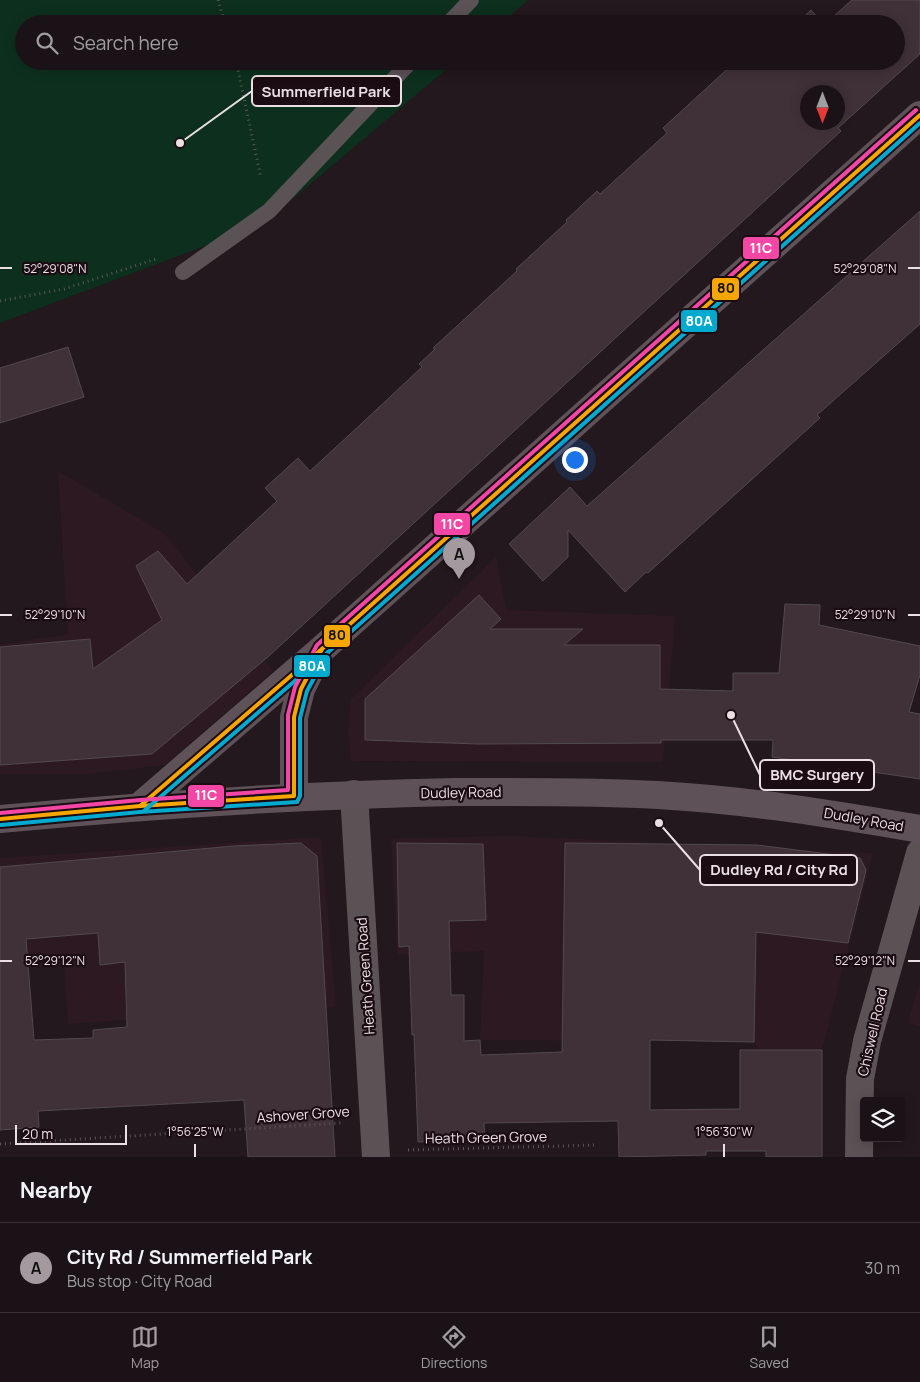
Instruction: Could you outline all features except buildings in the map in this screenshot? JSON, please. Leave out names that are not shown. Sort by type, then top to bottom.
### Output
[{"type":"main road","points":[[140,806],[322,649],[920,115]]},
{"type":"main road","points":[[294,796],[294,717],[301,689],[322,649]]},
{"type":"main road","name":"Dudley Road","points":[[0,819],[140,806],[294,796],[521,792],[658,795],[789,806],[920,829]]},
{"type":"street","name":"Heath Green Road","points":[[354,794],[376,1154]]},
{"type":"street","name":"Chiswell Road","points":[[859,1157],[860,1079],[867,1041],[920,853]]},
{"type":"lane","points":[[457,15],[471,0]]},
{"type":"lane","points":[[183,272],[269,211],[402,70]]},
{"type":"path","points":[[218,0],[222,15]]},
{"type":"path","points":[[238,70],[269,211]]},
{"type":"path","points":[[0,301],[64,289],[160,257]]},
{"type":"path","name":"Ashover Grove","points":[[0,1144],[374,1120]]},
{"type":"path","name":"Heath Green Grove","points":[[376,1154],[597,1146]]},
{"type":"shaded area","points":[[58,471],[164,533],[273,671],[165,765],[89,774],[0,774],[0,645],[68,634]]},
{"type":"shaded area","points":[[496,557],[506,610],[675,616],[663,762],[351,761],[348,732],[351,699]]},
{"type":"shaded area","points":[[516,836],[873,853],[822,1050],[760,1050],[754,1042],[480,1040],[484,951],[397,954],[391,838]]},
{"type":"shaded area","points":[[321,837],[336,1006],[68,1024],[64,965],[0,970],[0,858]]},
{"type":"shaded area","points":[[920,980],[920,1026],[908,1023]]},
{"type":"green space","points":[[0,0],[528,0],[510,15],[15,15],[15,70],[445,70],[263,224],[0,323]]},
{"type":"transit line","name":"11C","points":[[0,813],[140,800],[288,790],[288,715],[295,687],[317,645],[916,110]]},
{"type":"transit line","name":"80","points":[[140,806],[322,649],[920,115]]},
{"type":"transit line","name":"80A","points":[[144,811],[326,654],[920,123]]},
{"type":"transit line","name":"80","points":[[0,819],[140,806],[294,796],[294,717],[301,689],[322,649]]},
{"type":"transit line","name":"80A","points":[[1,825],[140,812],[297,802],[300,796],[300,718],[307,691],[328,652]]},
{"type":"place","name":"Summerfield Park","points":[[180,143]]},
{"type":"place","name":"City Rd / Summerfield Park","points":[[459,579]]},
{"type":"place","name":"BMC Surgery","points":[[731,715]]},
{"type":"place","name":"Dudley Rd / City Rd","points":[[659,823]]}]
